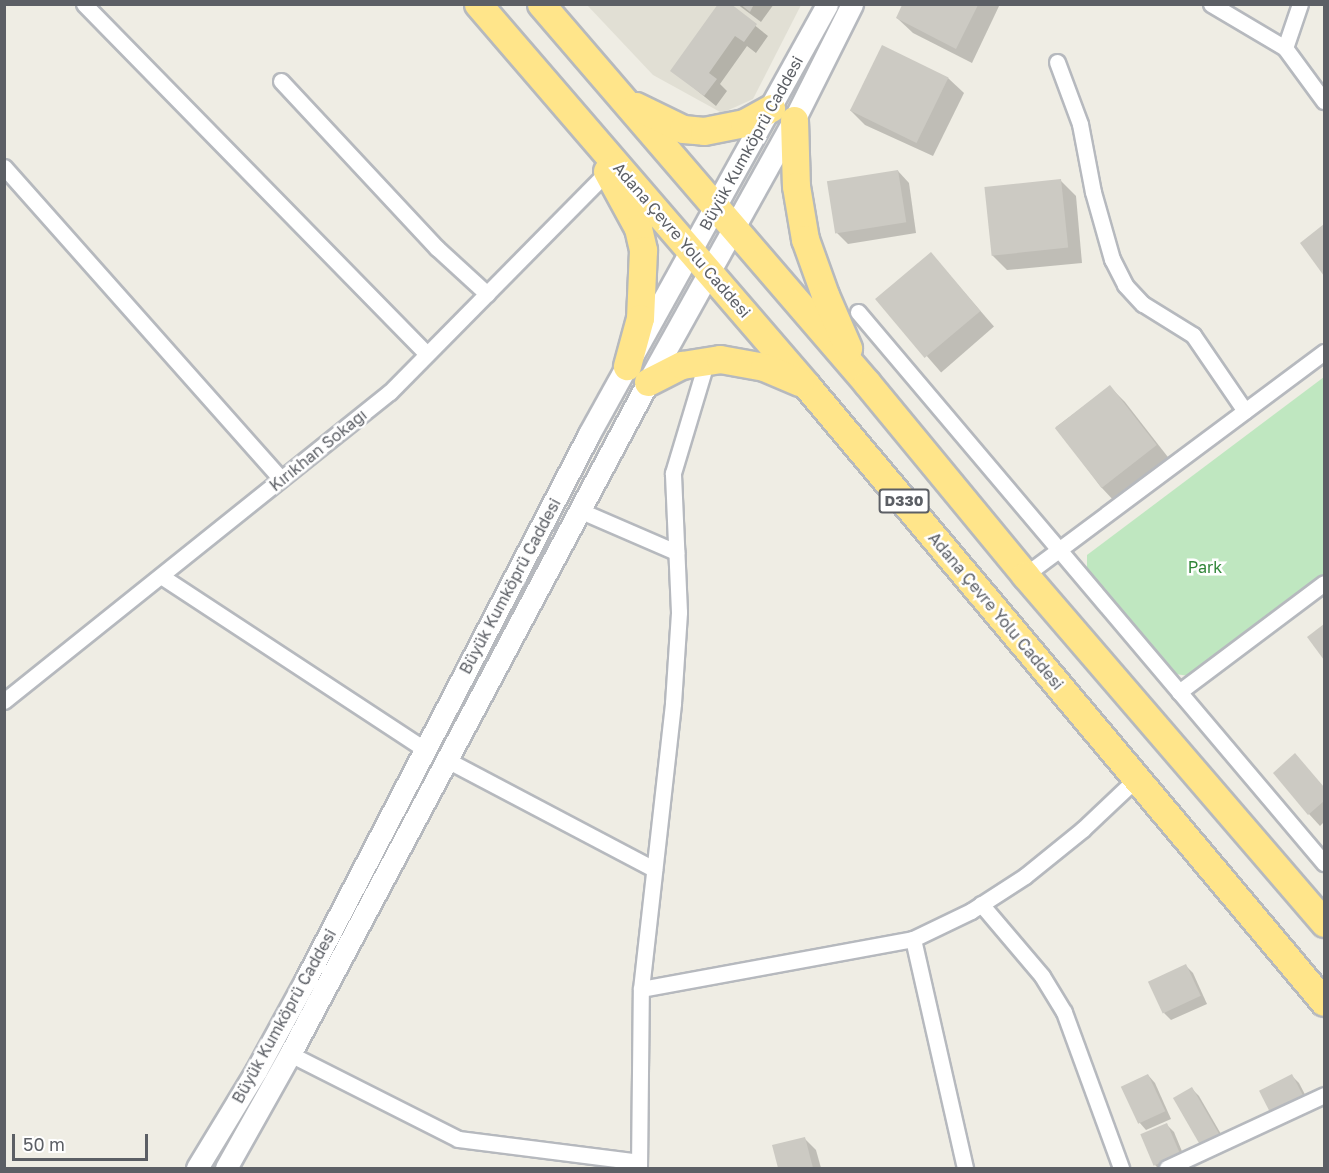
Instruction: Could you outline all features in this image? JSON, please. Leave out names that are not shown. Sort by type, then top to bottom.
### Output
[{"type":"highway","name":"Adana Çevre Yolu Caddesi","points":[[478,4],[807,386],[1324,1002]]},
{"type":"highway","name":"D330","points":[[541,4],[867,383],[1025,575],[1324,922]]},
{"type":"highway","points":[[620,98],[683,129],[704,131],[783,114],[805,239],[837,325],[867,383]]},
{"type":"highway","points":[[579,120],[638,228],[643,250],[640,318],[627,366]]},
{"type":"highway","points":[[648,382],[670,369],[707,360],[733,360],[764,367],[807,386]]},
{"type":"main road","name":"Büyük Kumköprü Caddesi","points":[[226,1168],[290,1054],[648,382],[734,229],[783,114],[826,4]]},
{"type":"main road","name":"Büyük Kumköprü Caddesi","points":[[197,1168],[256,1071],[305,981],[424,749],[627,366],[691,251],[716,208],[783,114],[852,4]]},
{"type":"street","points":[[84,4],[428,354]]},
{"type":"street","points":[[1211,4],[1285,48],[1324,101]]},
{"type":"street","points":[[1285,48],[1300,4]]},
{"type":"street","points":[[1057,62],[1080,124],[1093,192],[1112,259],[1125,285],[1143,304],[1193,335],[1245,411]]},
{"type":"street","points":[[281,81],[437,248],[487,294]]},
{"type":"street","points":[[4,168],[281,479]]},
{"type":"street","name":"Kırıkhan Sokağı","points":[[4,701],[390,392],[607,172]]},
{"type":"street","points":[[858,312],[1324,862]]},
{"type":"street","points":[[1025,575],[1324,352]]},
{"type":"street","points":[[290,1054],[458,1139],[639,1165],[641,989],[673,703],[679,612],[673,472],[707,360]]},
{"type":"street","points":[[579,510],[676,552]]},
{"type":"street","points":[[161,576],[424,749]]},
{"type":"street","points":[[1179,692],[1324,583]]},
{"type":"street","points":[[447,760],[654,869]]},
{"type":"street","points":[[641,989],[913,939],[981,904],[1025,876],[1083,829],[1137,778]]},
{"type":"street","points":[[981,904],[1042,976],[1064,1012],[1121,1168]]},
{"type":"street","points":[[913,939],[965,1168]]},
{"type":"street","points":[[1167,1168],[1324,1095]]},
{"type":"shaded area","points":[[587,5],[801,5],[753,99],[722,113],[653,75]]},
{"type":"green space","name":"Park","points":[[1324,377],[1324,575],[1197,677],[1175,674],[1087,573],[1087,555]]},
{"type":"building","points":[[718,4],[731,4],[757,24],[744,42],[735,36],[709,73],[717,79],[704,96],[670,71]]},
{"type":"building","points":[[740,4],[754,4],[750,12]]},
{"type":"building","points":[[902,5],[978,5],[956,49],[896,18]]},
{"type":"building","points":[[882,45],[949,77],[917,143],[850,111]]},
{"type":"building","points":[[898,170],[906,222],[835,234],[827,181]]},
{"type":"building","points":[[1061,179],[1068,248],[992,256],[984,187]]},
{"type":"building","points":[[1324,224],[1324,276],[1300,243]]},
{"type":"building","points":[[931,252],[980,311],[925,358],[875,299]]},
{"type":"building","points":[[1110,385],[1157,445],[1102,488],[1055,428]]},
{"type":"building","points":[[1324,624],[1324,660],[1307,637]]},
{"type":"building","points":[[1295,753],[1324,787],[1324,801],[1308,815],[1273,773]]},
{"type":"building","points":[[1186,964],[1201,996],[1163,1013],[1148,982]]},
{"type":"building","points":[[1148,1074],[1165,1111],[1138,1124],[1121,1087]]},
{"type":"building","points":[[1292,1074],[1306,1101],[1273,1118],[1259,1091]]},
{"type":"building","points":[[1192,1087],[1219,1134],[1200,1145],[1173,1098]]},
{"type":"building","points":[[1167,1123],[1180,1154],[1154,1166],[1140,1134]]},
{"type":"building","points":[[805,1137],[813,1168],[778,1168],[772,1145]]}]
